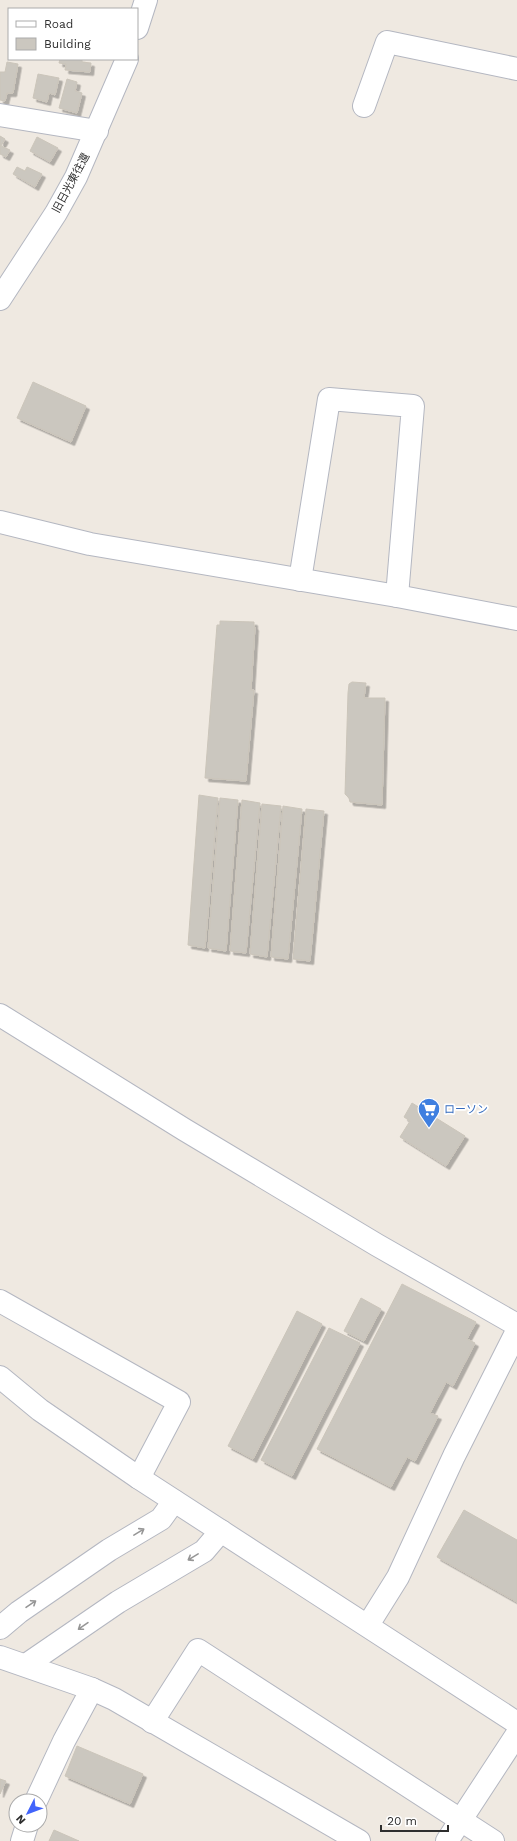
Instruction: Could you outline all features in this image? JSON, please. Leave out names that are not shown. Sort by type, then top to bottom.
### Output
[{"type":"street","points":[[138,25],[146,0]]},
{"type":"street","points":[[364,106],[387,42],[517,69]]},
{"type":"street","name":"旧日光東往還","points":[[0,299],[56,213],[76,177],[127,60]]},
{"type":"street","points":[[0,115],[97,131]]},
{"type":"street","points":[[300,580],[329,398],[413,406],[397,596]]},
{"type":"street","points":[[0,522],[90,544],[397,596],[517,619]]},
{"type":"street","points":[[0,1015],[185,1130],[390,1253],[517,1325]]},
{"type":"street","points":[[0,1301],[179,1402],[139,1478]]},
{"type":"street","points":[[368,1625],[398,1577],[454,1456],[517,1331]]},
{"type":"street","points":[[0,1377],[40,1410],[139,1478],[517,1723]]},
{"type":"street","points":[[0,1628],[19,1612],[109,1550],[161,1519],[174,1500]]},
{"type":"street","points":[[26,1665],[118,1602],[204,1551],[221,1531]]},
{"type":"street","points":[[152,1722],[198,1650],[493,1841]]},
{"type":"street","points":[[0,1657],[92,1689],[114,1699],[359,1841]]},
{"type":"street","points":[[40,1793],[64,1741],[92,1689]]},
{"type":"street","points":[[447,1841],[517,1734]]},
{"type":"building","points":[[60,60],[82,60],[82,62],[91,63],[90,72],[65,70],[66,64],[59,63]]},
{"type":"building","points":[[7,62],[18,64],[13,93],[7,93],[5,101],[0,100],[0,72],[5,72]]},
{"type":"building","points":[[38,74],[59,78],[55,95],[49,93],[47,102],[33,98]]},
{"type":"building","points":[[67,79],[77,82],[75,91],[82,93],[77,113],[59,108]]},
{"type":"building","points":[[0,136],[5,139],[1,146],[10,150],[6,157],[0,154]]},
{"type":"building","points":[[37,137],[58,148],[50,162],[30,151]]},
{"type":"building","points":[[17,167],[25,171],[27,167],[42,174],[35,187],[13,174]]},
{"type":"building","points":[[33,382],[86,406],[71,442],[17,418]]},
{"type":"building","points":[[220,621],[254,622],[255,627],[251,690],[254,690],[246,781],[205,778],[217,625],[220,625]]},
{"type":"building","points":[[352,682],[366,683],[364,698],[385,698],[382,805],[350,802],[349,798],[345,794],[348,693],[349,684]]},
{"type":"building","points":[[199,795],[218,798],[205,948],[188,945]]},
{"type":"building","points":[[220,798],[238,800],[226,951],[208,948]]},
{"type":"building","points":[[242,800],[260,803],[246,953],[230,951]]},
{"type":"building","points":[[262,804],[281,806],[267,957],[250,954]]},
{"type":"building","points":[[283,806],[302,809],[288,959],[271,957]]},
{"type":"building","points":[[306,809],[324,811],[310,961],[293,959]]},
{"type":"building","name":"ローソン","points":[[412,1103],[465,1136],[446,1166],[400,1137],[410,1121],[404,1117]]},
{"type":"building","points":[[402,1284],[476,1322],[467,1339],[475,1343],[453,1386],[446,1382],[430,1413],[438,1416],[415,1461],[407,1457],[391,1487],[317,1449]]},
{"type":"building","points":[[361,1298],[381,1309],[364,1341],[344,1331]]},
{"type":"building","points":[[297,1311],[322,1324],[253,1459],[228,1446]]},
{"type":"building","points":[[329,1328],[360,1343],[292,1476],[261,1460]]},
{"type":"building","points":[[464,1510],[517,1540],[517,1602],[437,1557]]},
{"type":"building","points":[[77,1746],[143,1774],[130,1804],[65,1776]]},
{"type":"building","points":[[0,1779],[6,1781],[0,1794]]},
{"type":"building","points":[[54,1830],[79,1841],[49,1841]]},
{"type":"place","name":"ローソン","points":[[429,1128]]}]
